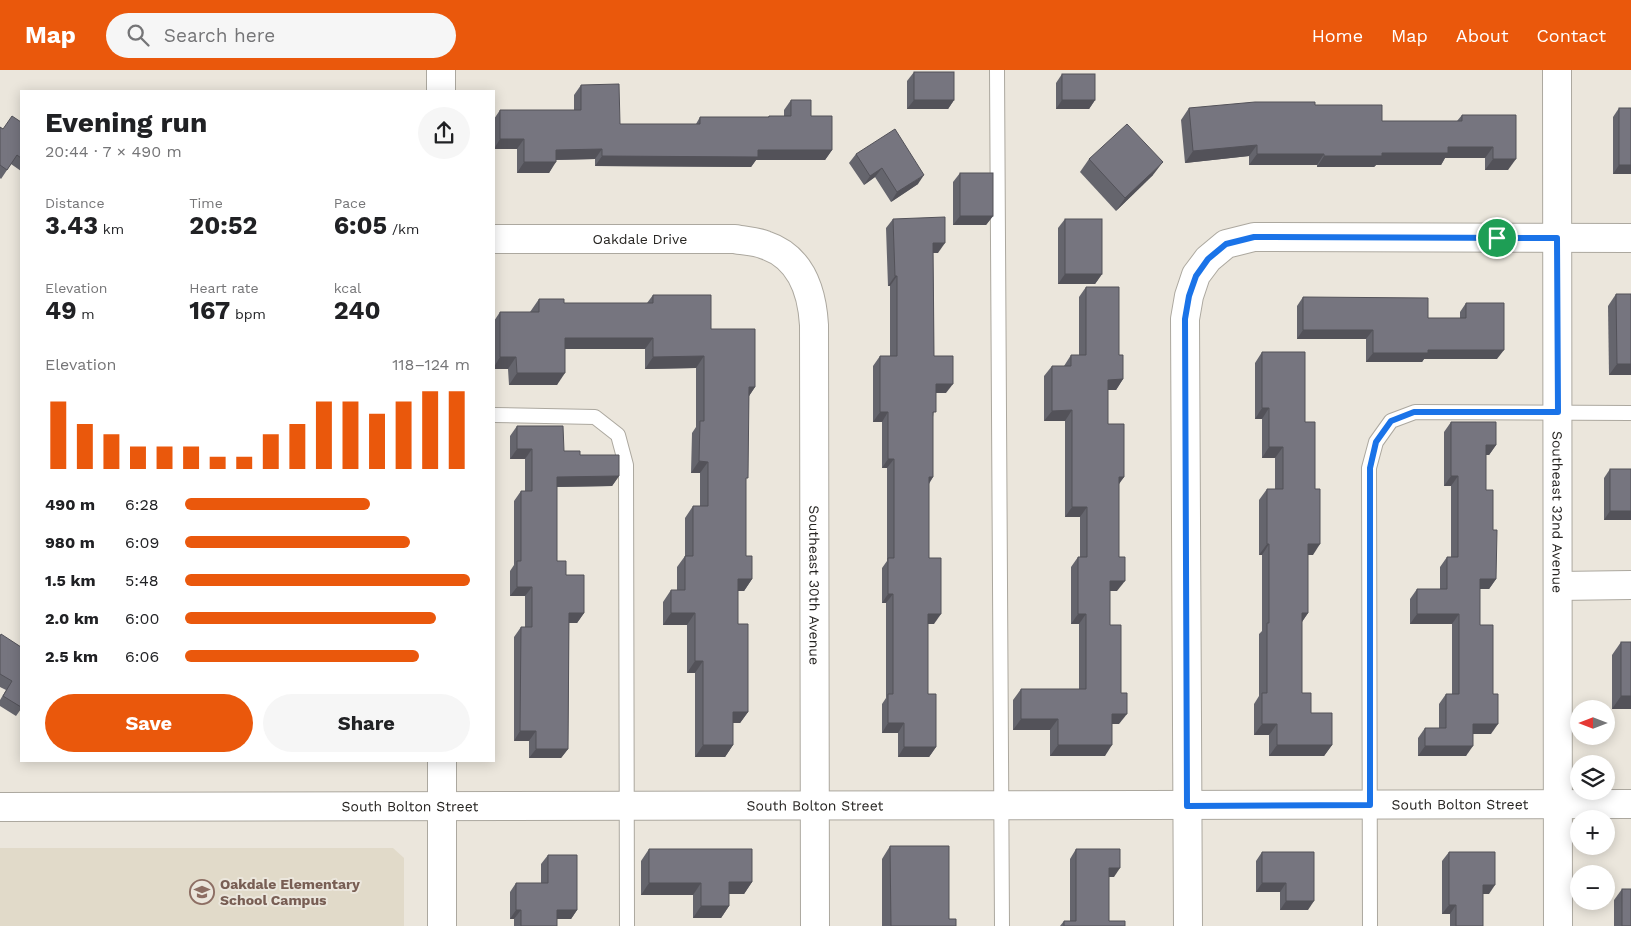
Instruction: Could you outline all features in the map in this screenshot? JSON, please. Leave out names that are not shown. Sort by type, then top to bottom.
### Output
[{"type":"street","points":[[441,70],[441,90]]},
{"type":"street","name":"Southeast 32nd Avenue","points":[[1557,70],[1558,926]]},
{"type":"street","points":[[1188,926],[1185,319],[1189,296],[1196,276],[1208,259],[1226,244],[1254,237],[1631,238]]},
{"type":"street","name":"Oakdale Drive","points":[[495,238],[735,239],[765,244],[785,254]]},
{"type":"street","name":"Southeast 30th Avenue","points":[[785,254],[797,267],[805,283],[812,305],[813,318],[815,926]]},
{"type":"street","points":[[1558,586],[1631,585]]},
{"type":"street","points":[[442,762],[442,926]]},
{"type":"street","name":"South Bolton Street","points":[[0,807],[1631,804]]},
{"type":"lane","points":[[998,70],[1002,926]]},
{"type":"lane","points":[[1370,926],[1370,468],[1376,442],[1391,421],[1414,412],[1631,413]]},
{"type":"lane","points":[[495,415],[595,417],[618,435],[626,465],[627,926]]},
{"type":"shaded area","name":"Oakdale Elementary School Campus","points":[[0,848],[393,848],[404,858],[404,926],[0,926]]},
{"type":"building","points":[[914,72],[954,72],[954,100],[914,100]]},
{"type":"building","points":[[1062,74],[1095,74],[1095,100],[1062,100]]},
{"type":"building","points":[[619,84],[620,124],[700,124],[700,117],[791,116],[791,100],[811,100],[811,116],[832,116],[832,150],[758,150],[758,157],[602,156],[602,149],[556,150],[556,162],[524,162],[524,139],[500,139],[500,110],[581,110],[581,85]]},
{"type":"building","points":[[1255,102],[1315,102],[1315,105],[1382,105],[1382,121],[1462,121],[1462,115],[1516,115],[1516,159],[1493,159],[1493,147],[1448,147],[1448,153],[1382,153],[1382,156],[1257,154],[1257,145],[1193,151],[1189,108]]},
{"type":"building","points":[[1619,108],[1631,108],[1631,165],[1619,165]]},
{"type":"building","points":[[12,116],[20,121],[20,157],[17,155],[7,170],[0,165],[0,127],[3,129]]},
{"type":"building","points":[[1127,124],[1163,162],[1125,198],[1089,159]]},
{"type":"building","points":[[895,129],[924,175],[897,192],[882,168],[870,176],[856,154]]},
{"type":"building","points":[[960,173],[993,173],[993,216],[960,216]]},
{"type":"building","points":[[945,217],[945,243],[933,243],[934,356],[953,356],[953,384],[936,384],[936,412],[933,412],[933,477],[929,477],[929,558],[941,558],[941,614],[928,614],[928,694],[936,694],[936,747],[904,747],[904,723],[888,723],[888,694],[893,694],[893,594],[888,594],[888,558],[894,558],[894,459],[888,459],[888,412],[880,412],[880,356],[897,356],[897,276],[895,276],[893,219]]},
{"type":"building","points":[[1065,219],[1102,219],[1102,274],[1065,274]]},
{"type":"building","points":[[1086,287],[1119,287],[1119,355],[1123,355],[1123,379],[1108,380],[1108,424],[1124,424],[1124,477],[1119,477],[1119,557],[1125,557],[1125,581],[1110,581],[1110,625],[1121,625],[1121,693],[1127,693],[1127,714],[1112,714],[1112,745],[1058,745],[1058,719],[1021,719],[1021,689],[1086,689],[1086,614],[1078,614],[1078,557],[1087,557],[1087,507],[1072,507],[1072,410],[1052,411],[1052,366],[1071,366],[1071,355],[1086,355]]},
{"type":"building","points":[[1616,294],[1631,294],[1631,364],[1617,364]]},
{"type":"building","points":[[653,295],[711,295],[711,329],[755,329],[755,387],[749,387],[748,478],[746,478],[746,556],[752,556],[752,579],[738,579],[738,624],[748,624],[748,712],[733,712],[733,745],[703,745],[703,661],[695,661],[695,613],[671,613],[671,590],[685,590],[685,556],[693,556],[693,506],[708,506],[708,462],[699,461],[700,421],[704,421],[704,356],[653,357],[653,338],[565,338],[565,373],[517,373],[516,357],[500,357],[500,312],[539,312],[539,299],[564,299],[564,303],[653,303]]},
{"type":"building","points":[[1303,297],[1428,298],[1428,318],[1466,318],[1466,303],[1504,303],[1504,350],[1428,350],[1428,353],[1373,353],[1373,330],[1303,330]]},
{"type":"building","points":[[1262,352],[1305,352],[1305,422],[1315,422],[1315,489],[1320,489],[1320,544],[1308,544],[1308,613],[1302,613],[1302,693],[1311,693],[1311,713],[1332,713],[1332,745],[1277,745],[1277,724],[1262,724],[1262,693],[1267,693],[1267,623],[1269,623],[1267,489],[1283,489],[1283,447],[1269,447],[1269,408],[1262,408]]},
{"type":"building","points":[[1451,422],[1496,422],[1496,445],[1486,445],[1486,490],[1493,490],[1493,530],[1497,530],[1496,579],[1480,579],[1480,625],[1493,625],[1493,694],[1498,694],[1498,724],[1473,724],[1473,746],[1425,746],[1425,728],[1446,728],[1446,694],[1459,694],[1459,614],[1417,614],[1417,589],[1447,589],[1447,557],[1458,557],[1458,476],[1451,476]]},
{"type":"building","points":[[517,426],[563,426],[564,451],[580,451],[580,455],[619,455],[619,476],[557,477],[557,561],[566,561],[566,575],[584,575],[584,613],[569,613],[568,749],[536,749],[536,731],[520,731],[521,627],[532,627],[532,587],[517,587],[517,561],[521,561],[521,491],[532,491],[532,449],[517,449]]},
{"type":"building","points":[[1610,469],[1631,469],[1631,511],[1610,511]]},
{"type":"building","points":[[1,634],[20,646],[20,706],[3,696],[12,681],[0,674]]},
{"type":"building","points":[[1621,642],[1631,642],[1631,696],[1621,696]]},
{"type":"building","points":[[890,846],[949,846],[949,919],[956,919],[956,926],[891,926]]},
{"type":"building","points":[[649,849],[752,849],[752,882],[729,882],[729,906],[701,906],[701,883],[649,883]]},
{"type":"building","points":[[1076,849],[1120,849],[1120,868],[1109,868],[1109,921],[1125,921],[1125,926],[1064,926],[1064,921],[1076,921]]},
{"type":"building","points":[[1262,852],[1314,852],[1314,901],[1286,901],[1286,883],[1262,883]]},
{"type":"building","points":[[1449,852],[1495,852],[1495,885],[1483,885],[1483,926],[1456,926],[1456,905],[1449,905]]},
{"type":"building","points":[[548,855],[577,855],[577,910],[557,910],[557,926],[521,926],[521,910],[516,910],[516,883],[548,883]]},
{"type":"building","points":[[1622,889],[1631,889],[1631,926],[1622,926]]},
{"type":"place","name":"Oakdale Elementary School Campus","points":[[202,892]]},
{"type":"route","points":[[1254,237],[1497,238],[1557,238],[1558,412],[1414,412],[1391,421],[1376,442],[1370,468],[1370,805],[1187,806],[1185,319],[1189,296],[1196,276],[1208,259],[1226,244],[1254,237]]}]
